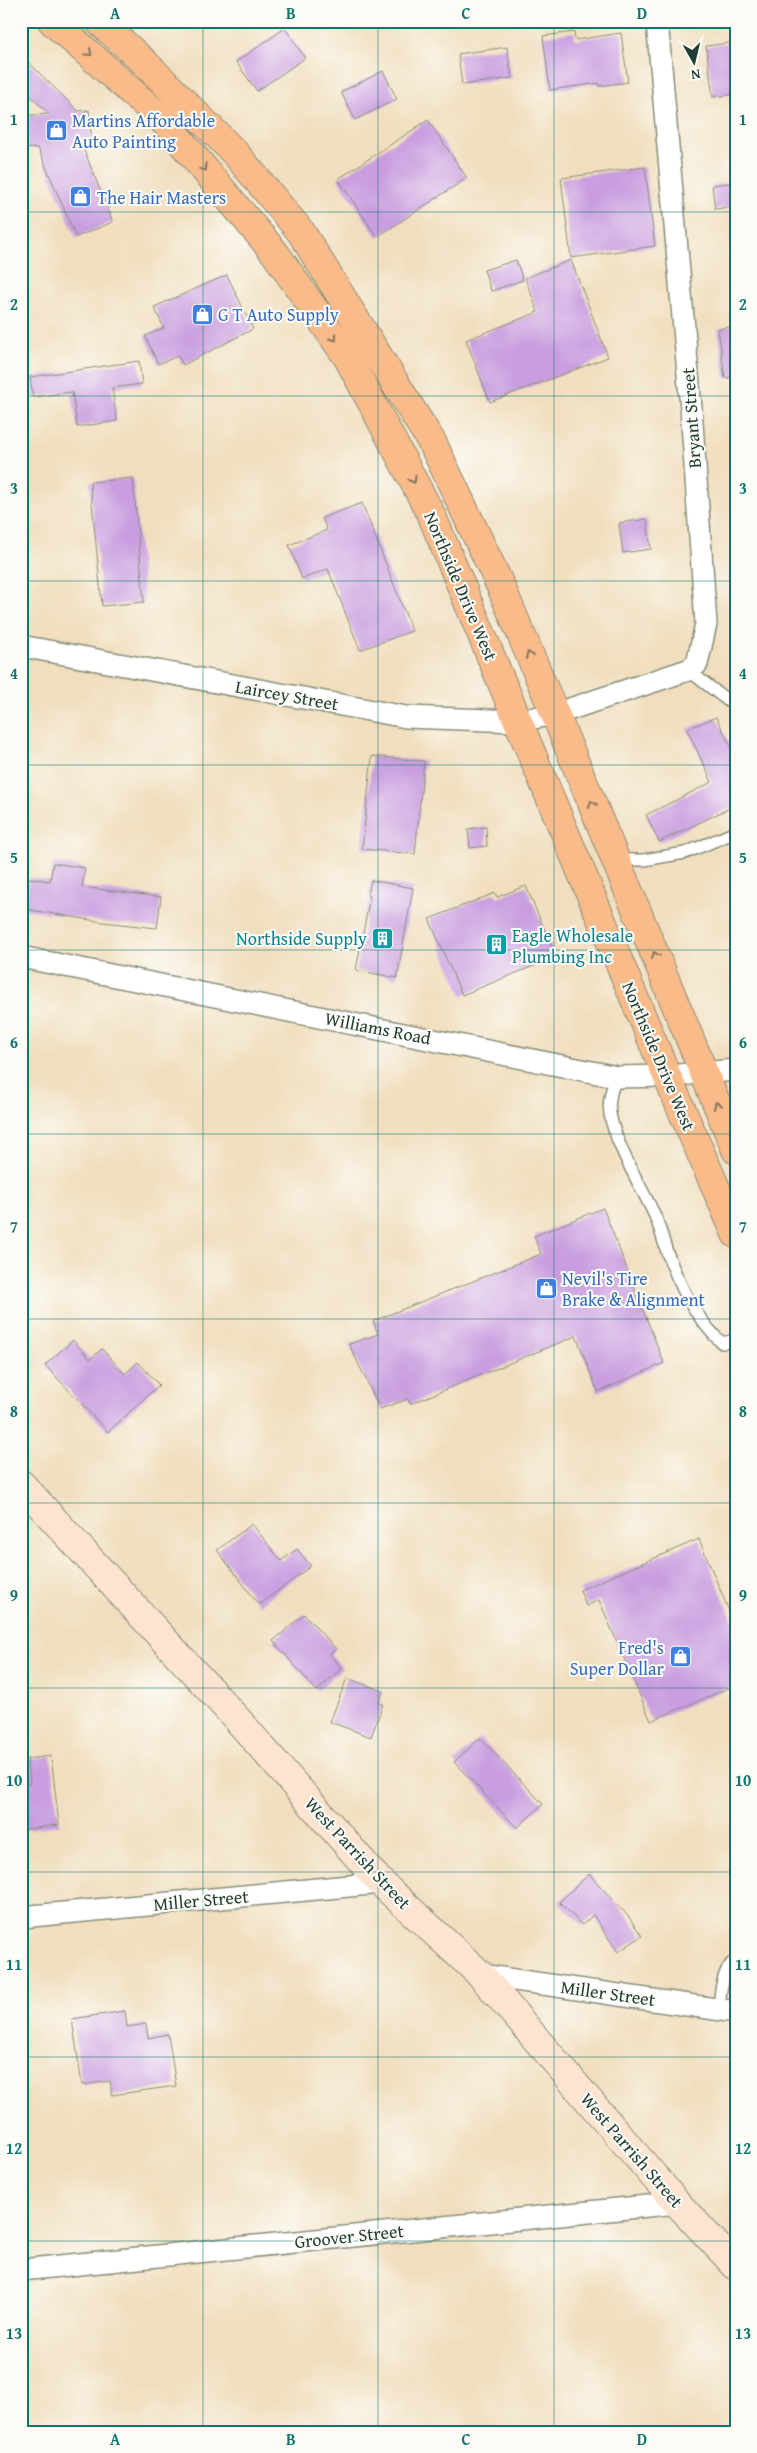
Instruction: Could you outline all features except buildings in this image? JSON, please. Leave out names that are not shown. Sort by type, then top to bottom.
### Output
[{"type":"main road","name":"Northside Drive West","points":[[52,21],[162,119],[275,252],[348,358],[431,514],[667,1076],[736,1234]]},
{"type":"main road","name":"Northside Drive West","points":[[99,21],[144,62],[235,153],[301,232],[433,444],[500,588],[555,714],[736,1150]]},
{"type":"street","name":"Bryant Street","points":[[657,21],[691,408],[706,624],[697,664],[688,670]]},
{"type":"street","points":[[21,640],[22,646]]},
{"type":"street","name":"Laircey Street","points":[[22,646],[406,717],[518,721],[555,714]]},
{"type":"street","points":[[555,714],[688,670]]},
{"type":"street","name":"Williams Road","points":[[21,957],[617,1077],[704,1074],[736,1070]]},
{"type":"street","name":"West Parrish Street","points":[[21,1484],[236,1718],[382,1883],[481,1975],[677,2203],[736,2266]]},
{"type":"street","name":"Miller Street","points":[[21,1917],[382,1883]]},
{"type":"street","name":"Miller Street","points":[[481,1975],[727,2011]]},
{"type":"street","name":"Groover Street","points":[[21,2270],[677,2203]]},
{"type":"lane","points":[[688,670],[736,707]]},
{"type":"lane","points":[[615,860],[644,860],[686,853],[736,832]]},
{"type":"lane","points":[[617,1077],[610,1093],[610,1115],[655,1218],[667,1254],[685,1294],[708,1330],[722,1343],[736,1340]]},
{"type":"lane","points":[[727,2011],[724,1979],[730,1963],[736,1960]]},
{"type":"place","name":"Martins Affordable Auto Painting","points":[[56,130]]},
{"type":"place","name":"The Hair Masters","points":[[81,197]]},
{"type":"place","name":"G T Auto Supply","points":[[202,314]]},
{"type":"place","name":"Northside Supply","points":[[383,938]]},
{"type":"place","name":"Eagle Wholesale Plumbing Inc","points":[[496,945]]},
{"type":"place","name":"Nevil's Tire Brake & Alignment","points":[[546,1288]]},
{"type":"place","name":"Fred's Super Dollar","points":[[680,1657]]}]
